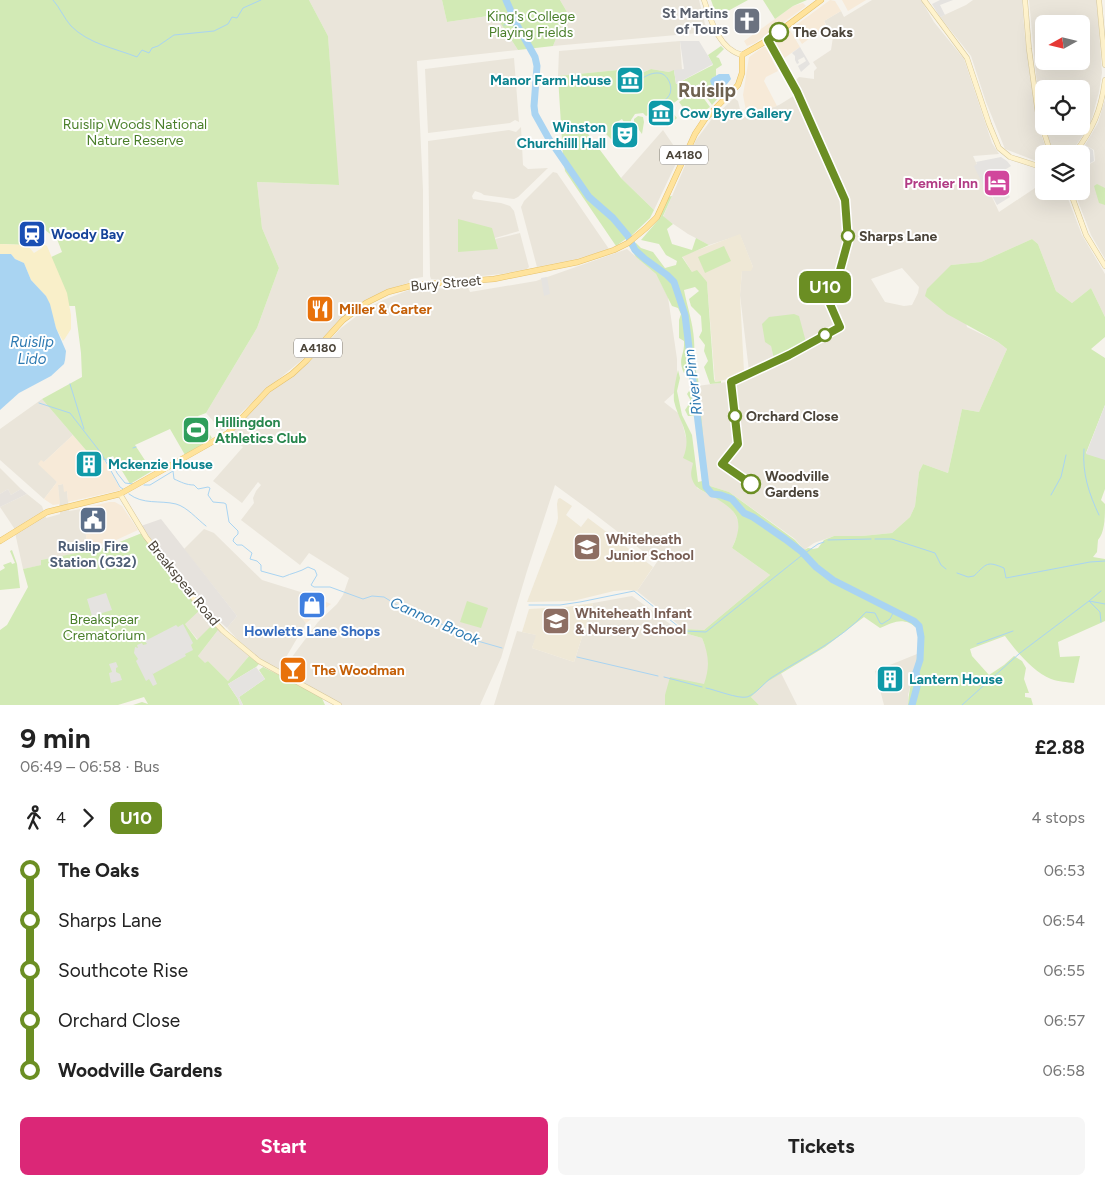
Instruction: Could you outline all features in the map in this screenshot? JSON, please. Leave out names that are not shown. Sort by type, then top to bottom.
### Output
[{"type":"main road","points":[[742,55],[770,38],[821,0]]},
{"type":"main road","name":"Bury Street","points":[[0,541],[47,512],[120,494],[228,433],[268,390],[292,374],[306,361],[343,320],[366,303],[388,292],[414,285],[494,279],[578,262],[614,250],[628,243],[657,217],[694,134],[705,119],[738,86],[742,73],[742,55]]},
{"type":"street","points":[[704,0],[713,24],[723,42],[729,50],[742,55]]},
{"type":"street","points":[[924,0],[967,58],[999,148],[1008,156],[1035,165]]},
{"type":"street","points":[[1025,0],[1029,49],[1038,114],[1048,145]]},
{"type":"street","points":[[1099,0],[1105,65]]},
{"type":"street","points":[[1081,145],[1093,128],[1105,80]]},
{"type":"street","points":[[1073,200],[1086,235],[1105,266]]},
{"type":"street","name":"Breakspear Road","points":[[120,494],[146,537],[200,607],[223,631],[259,660],[339,705]]},
{"type":"shaded area","points":[[309,0],[442,0],[447,22],[495,15],[518,50],[417,61],[423,190],[423,277],[411,279],[411,282],[386,290],[365,301],[314,350],[263,392],[222,431],[206,413],[257,328],[279,268],[262,228],[257,182],[338,185],[328,36]]},
{"type":"shaded area","points":[[560,0],[699,0],[705,24],[710,32],[553,46],[567,12]]},
{"type":"shaded area","points":[[830,0],[835,1],[841,11],[824,21],[826,26],[802,44],[792,28]]},
{"type":"shaded area","points":[[842,0],[866,0],[848,11]]},
{"type":"shaded area","points":[[872,0],[921,0],[934,22],[964,59],[992,143],[999,154],[973,156],[999,212],[1035,188],[1035,200],[1068,200],[1082,235],[1105,274],[1105,317],[1091,288],[1072,303],[1056,291],[1038,244],[1032,239],[981,262],[951,265],[967,327],[998,342],[1007,349],[979,412],[962,409],[948,473],[923,464],[919,472],[915,506],[910,517],[892,533],[834,536],[814,543],[804,550],[795,539],[729,492],[710,486],[707,481],[697,386],[727,382],[749,371],[740,295],[742,271],[753,267],[740,235],[709,245],[688,234],[663,217],[696,140],[711,120],[734,98],[738,101],[742,118],[779,105],[800,92],[795,81],[799,77],[814,79],[814,71],[817,68],[813,62],[831,50],[833,37],[824,21],[841,11],[844,17]],"holes":[[[902,268],[919,287],[912,305],[904,306],[885,302],[871,279]],[[806,342],[774,358],[771,345]]]},
{"type":"shaded area","points":[[940,0],[953,0],[940,5],[945,15],[940,17],[932,4]]},
{"type":"shaded area","points":[[973,0],[1022,0],[1025,38],[1035,106],[1035,135],[1041,135],[1045,145],[1035,145],[1035,161],[1005,149],[986,102],[971,56],[940,17]]},
{"type":"shaded area","points":[[1029,0],[1097,0],[1102,73],[1090,125],[1090,80],[1037,80],[1036,70],[1090,70],[1090,15],[1035,15],[1035,63]]},
{"type":"shaded area","points":[[803,3],[806,6],[755,43],[747,46],[744,41],[793,6]]},
{"type":"shaded area","points":[[790,30],[800,47],[783,59],[774,42]]},
{"type":"shaded area","points":[[680,41],[682,70],[669,72],[651,69],[644,72],[618,70],[558,76],[559,51]]},
{"type":"shaded area","points":[[680,41],[699,41],[713,64],[676,84],[674,70],[684,69]]},
{"type":"shaded area","points":[[763,47],[767,47],[771,51],[774,58],[772,60],[778,71],[766,77],[764,81],[777,106],[747,116],[743,95],[749,57]]},
{"type":"shaded area","points":[[800,47],[810,64],[801,72],[798,66],[806,61],[804,57],[798,60],[799,63],[797,64],[792,53]]},
{"type":"shaded area","points":[[514,58],[519,122],[515,120],[510,123],[428,133],[425,69]]},
{"type":"shaded area","points":[[1105,99],[1105,259],[1091,235],[1077,200],[1090,200],[1090,164],[1095,161],[1094,150],[1090,148],[1090,145],[1085,145],[1098,123]]},
{"type":"shaded area","points":[[521,127],[523,165],[528,169],[548,168],[514,199],[484,195],[475,191],[472,196],[473,199],[501,203],[510,206],[514,211],[519,231],[495,238],[520,233],[529,267],[502,274],[440,280],[431,279],[428,141],[509,130],[516,132]]},
{"type":"shaded area","points":[[663,130],[680,155],[654,210],[621,178]]},
{"type":"shaded area","points":[[1046,135],[1083,135],[1076,145],[1050,145]]},
{"type":"shaded area","points":[[1090,148],[1093,150],[1094,161],[1090,163]]},
{"type":"shaded area","points":[[1001,157],[1011,166],[995,176],[996,178],[989,184],[994,192],[1003,187],[1010,197],[997,205],[992,196],[989,198],[974,166],[977,164],[976,162]]},
{"type":"shaded area","points":[[553,172],[557,173],[609,249],[577,259],[537,267],[521,207],[524,201]]},
{"type":"shaded area","points":[[740,234],[753,267],[751,271],[742,271],[740,295],[744,372],[715,382],[707,282],[692,272],[682,256]]},
{"type":"shaded area","points":[[627,249],[656,274],[668,297],[677,359],[677,381],[674,393],[664,402],[678,413],[681,419],[693,463],[697,488],[727,504],[734,512],[739,523],[738,534],[732,548],[770,575],[704,630],[684,629],[637,591],[657,562],[555,485],[501,658],[480,705],[341,705],[302,683],[306,668],[292,657],[318,622],[337,604],[343,595],[349,578],[309,553],[300,565],[241,520],[254,503],[253,498],[261,485],[258,482],[242,503],[213,481],[243,447],[229,436],[254,407],[275,387],[311,360],[341,328],[366,309],[383,300],[409,290],[468,287],[470,292],[536,281]]},
{"type":"shaded area","points":[[547,277],[550,294],[544,296],[541,278]]},
{"type":"shaded area","points":[[42,399],[73,435],[44,462],[57,482],[44,499],[0,460],[0,429]]},
{"type":"shaded area","points":[[1105,405],[1105,460],[1086,454]]},
{"type":"shaded area","points":[[73,435],[97,463],[104,460],[121,490],[68,502],[67,491],[64,492],[63,484],[58,485],[60,504],[53,505],[44,499],[57,482],[38,464],[41,460],[44,462]]},
{"type":"shaded area","points":[[0,468],[21,489],[11,495],[8,489],[0,494]]},
{"type":"shaded area","points":[[63,484],[67,491],[69,511],[81,509],[89,551],[41,560],[42,565],[23,569],[14,528],[0,507],[27,494],[42,506],[46,518],[60,514],[58,485]]},
{"type":"shaded area","points":[[8,489],[11,495],[21,489],[27,494],[0,507],[0,494]]},
{"type":"shaded area","name":"Whiteheath Junior School","points":[[560,498],[572,506],[566,515],[581,527],[588,518],[653,567],[637,591],[614,591],[573,601],[527,602],[557,523],[557,504]]},
{"type":"shaded area","points":[[115,502],[122,506],[138,530],[114,541],[88,546],[81,509]]},
{"type":"shaded area","points":[[161,519],[237,616],[227,628],[207,610],[141,526]]},
{"type":"shaded area","points":[[204,529],[214,533],[262,580],[307,594],[301,617],[306,623],[278,671],[249,652],[227,628],[237,616],[184,549]]},
{"type":"shaded area","points":[[106,593],[112,610],[92,616],[87,599]]},
{"type":"shaded area","points":[[307,594],[331,604],[306,623],[301,617]]},
{"type":"shaded area","points":[[632,596],[681,632],[702,638],[708,653],[709,671],[705,685],[665,695],[665,705],[494,705],[517,631],[537,635],[532,648],[574,662],[593,603]]},
{"type":"shaded area","name":"Whiteheath Infant & Nursery School","points":[[593,603],[574,662],[532,648],[536,635],[522,632],[529,609]]},
{"type":"shaded area","points":[[200,610],[249,656],[228,681],[208,661],[205,664],[198,656],[218,630],[198,640],[184,623]]},
{"type":"shaded area","points":[[183,624],[193,643],[191,645],[193,650],[185,654],[186,656],[153,674],[152,672],[157,684],[153,686],[149,679],[146,681],[136,661],[138,659],[134,653],[135,647],[138,648],[137,645],[142,643],[143,645],[147,644],[145,641],[176,625],[178,627]]},
{"type":"shaded area","points":[[919,654],[908,695],[908,705],[884,705],[875,671]]},
{"type":"shaded area","points":[[116,662],[118,667],[116,672],[120,674],[122,680],[111,683],[109,673],[112,672],[109,664]]},
{"type":"shaded area","points":[[256,667],[265,679],[239,697],[243,705],[240,705],[228,684]]},
{"type":"shaded area","points":[[781,673],[797,705],[759,705],[751,697],[767,682]]},
{"type":"green space","name":"Ruislip Woods National Nature Reserve","points":[[0,0],[309,0],[328,36],[339,185],[257,182],[262,228],[279,268],[257,328],[206,413],[198,416],[212,438],[185,455],[170,429],[135,445],[152,471],[130,484],[113,456],[97,463],[42,399],[82,377],[75,306],[69,306],[49,258],[62,252],[57,239],[45,230],[42,233],[32,232],[25,245],[0,244]]},
{"type":"green space","name":"King's College Playing Fields","points":[[442,0],[560,0],[567,12],[553,46],[518,50],[495,15],[447,22]]},
{"type":"green space","points":[[711,0],[748,0],[717,17]]},
{"type":"green space","points":[[763,0],[807,0],[793,6],[775,19]]},
{"type":"green space","points":[[721,46],[724,49],[716,57],[719,58],[722,65],[716,69],[716,76],[712,78],[712,86],[719,89],[720,96],[712,105],[707,98],[710,96],[704,86],[702,87],[699,84],[671,105],[646,116],[643,113],[635,114],[631,120],[631,125],[627,127],[622,119],[612,125],[619,139],[615,143],[598,126],[588,134],[621,178],[654,210],[650,218],[629,238],[613,218],[589,197],[565,163],[563,157],[558,76],[618,70],[644,72],[651,69],[669,72],[674,70],[676,84],[713,65],[708,55]]},
{"type":"green space","points":[[697,89],[710,107],[692,120],[679,102]]},
{"type":"green space","points":[[671,111],[677,118],[667,127],[660,118]]},
{"type":"green space","points":[[638,116],[643,117],[642,134],[634,123],[634,119]]},
{"type":"green space","points":[[564,164],[587,198],[612,219],[627,238],[616,246],[565,171]]},
{"type":"green space","points":[[1097,184],[1105,188],[1105,205],[1099,203],[1094,186]]},
{"type":"green space","points":[[672,196],[663,216],[673,224],[667,229],[672,244],[692,250],[696,238],[709,245],[682,257],[692,272],[697,270],[707,282],[714,379],[715,382],[721,381],[721,383],[710,384],[704,367],[708,361],[704,351],[705,345],[699,337],[702,331],[701,316],[691,306],[689,299],[699,291],[695,287],[684,290],[693,334],[707,481],[710,486],[729,492],[795,540],[804,550],[818,548],[824,540],[834,536],[892,533],[910,517],[915,506],[919,472],[923,464],[948,473],[962,409],[979,412],[1007,349],[998,342],[947,314],[925,296],[927,289],[951,265],[981,262],[1032,239],[1038,244],[1056,291],[1072,303],[1091,288],[1105,317],[1105,337],[1091,349],[1105,358],[1105,405],[1086,453],[1105,459],[1105,489],[1101,500],[1105,504],[1104,524],[1098,540],[1097,552],[1093,557],[1105,559],[1105,621],[1058,642],[1060,657],[1080,656],[1074,683],[1054,680],[1044,676],[1031,666],[1005,636],[970,649],[972,656],[989,675],[1014,656],[1022,661],[1026,668],[1024,679],[1029,693],[1025,693],[1025,697],[1031,698],[1033,705],[908,705],[917,657],[917,628],[908,622],[899,621],[880,628],[864,617],[825,647],[767,682],[751,697],[759,705],[665,705],[665,695],[670,677],[704,684],[707,672],[707,656],[702,638],[681,632],[684,629],[704,630],[770,575],[732,548],[738,528],[738,521],[735,515],[725,504],[696,486],[691,477],[693,463],[683,458],[686,450],[686,435],[674,401],[678,370],[680,378],[677,391],[682,415],[692,435],[698,482],[702,481],[695,416],[688,416],[685,410],[691,401],[687,394],[691,388],[688,371],[684,373],[681,364],[684,341],[679,338],[681,314],[678,308],[672,306],[656,274],[636,257],[629,246],[636,243],[641,248],[653,252],[665,268],[676,265],[677,261],[666,255],[659,244],[641,240],[659,219],[667,197]]},
{"type":"green space","points":[[458,219],[492,228],[498,249],[458,252]]},
{"type":"green space","points":[[724,246],[731,261],[705,273],[698,257]]},
{"type":"green space","points":[[794,314],[799,316],[806,342],[774,359],[771,346],[765,342],[762,324],[769,317]]},
{"type":"green space","name":"Breakspear Crematorium","points":[[142,533],[200,610],[185,624],[197,640],[213,624],[218,630],[198,656],[205,663],[208,661],[228,681],[249,656],[259,664],[228,684],[240,705],[133,705],[142,702],[148,704],[144,697],[118,705],[0,705],[0,630],[7,625],[28,587],[23,569],[41,565],[41,560],[107,547]]},
{"type":"green space","points":[[12,550],[17,564],[20,588],[0,590],[0,571],[5,568],[3,565],[11,562],[12,564],[15,563],[10,551]]},
{"type":"green space","points":[[467,601],[488,608],[481,628],[460,622]]},
{"type":"green space","points":[[263,667],[321,696],[325,705],[243,705],[239,697],[265,679],[259,670]]},
{"type":"sand","points":[[0,244],[27,245],[34,253],[42,248],[43,244],[47,246],[67,293],[71,315],[71,329],[63,341],[56,328],[46,296],[31,280],[24,263],[15,259],[11,254],[0,254]]},
{"type":"water","points":[[719,74],[729,74],[731,79],[719,89],[712,86],[710,81]]},
{"type":"water","name":"Ruislip Lido","points":[[0,254],[11,254],[15,259],[24,263],[31,280],[46,296],[50,304],[56,328],[66,351],[64,364],[51,376],[19,393],[0,410]]},
{"type":"waterway","points":[[53,0],[71,26],[78,32],[102,45],[137,57],[142,50],[149,53],[152,48],[174,35],[214,31],[228,24],[232,17],[237,18],[243,8],[261,0]]},
{"type":"waterway","name":"River Pinn","points":[[506,0],[517,25],[535,57],[537,66],[535,114],[549,139],[589,197],[613,218],[628,236],[635,250],[674,282],[685,315],[706,487],[712,494],[732,499],[744,513],[785,539],[833,580],[914,621],[919,626],[921,637],[920,660],[916,672],[918,683],[912,705]]},
{"type":"waterway","points":[[504,25],[516,22]]},
{"type":"waterway","points":[[641,79],[651,74],[661,73],[669,82],[671,90],[668,97],[663,101],[653,104]]},
{"type":"waterway","points":[[70,384],[84,429]]},
{"type":"waterway","name":"Cannon Brook","points":[[39,403],[70,413],[101,453],[120,487],[123,489]]},
{"type":"waterway","points":[[1084,449],[1087,483],[1099,515]]},
{"type":"waterway","points":[[1051,495],[1061,477],[1066,455]]},
{"type":"waterway","name":"Cannon Brook","points":[[104,459],[112,462],[117,473],[125,483],[133,484]]},
{"type":"waterway","name":"Cannon Brook","points":[[144,485],[150,485],[173,471],[174,479],[194,485],[198,489],[210,488],[208,495],[213,502],[226,504],[229,522],[238,531],[233,541],[252,553],[250,559],[257,561],[261,565],[261,571],[283,577],[308,567],[315,570],[317,575],[311,585],[314,587],[330,587],[363,599],[372,596],[384,597],[397,605],[415,609],[427,618],[467,638],[502,648]]},
{"type":"waterway","points":[[129,494],[140,500],[176,504],[188,510],[206,526]]},
{"type":"waterway","points":[[828,540],[871,539]]},
{"type":"waterway","points":[[875,539],[892,539],[935,553],[941,565],[946,569]]},
{"type":"waterway","points":[[529,605],[560,605],[634,591],[684,631],[706,632],[801,556],[824,542]]},
{"type":"waterway","points":[[957,573],[968,577],[974,576],[988,564],[994,564],[1004,568],[1006,578],[1090,562],[1105,561]]},
{"type":"waterway","points":[[1101,591],[1089,601],[1100,612],[1101,622]]},
{"type":"waterway","points":[[962,705],[1020,653],[1089,601],[1105,604]]},
{"type":"waterway","name":"Cannon Brook","points":[[706,688],[733,696],[750,696],[771,678],[845,632],[866,612],[875,613],[882,624],[890,619],[894,611]]},
{"type":"waterway","points":[[977,644],[1013,631]]},
{"type":"waterway","name":"Cannon Brook","points":[[577,657],[658,676]]},
{"type":"waterway","name":"Cannon Brook","points":[[664,677],[702,687]]},
{"type":"bus line","name":"U10","points":[[751,484],[722,464],[738,444],[731,382],[789,355],[840,327],[823,288],[836,285],[847,246],[848,235],[845,200],[842,190],[797,92],[768,40],[779,32]]},
{"type":"place","name":"St Martins of Tours","points":[[747,21]]},
{"type":"place","name":"The Oaks","points":[[779,32]]},
{"type":"place","name":"Manor Farm House","points":[[630,80]]},
{"type":"place","name":"Cow Byre Gallery","points":[[661,113]]},
{"type":"place","name":"Winston Churchilll Hall","points":[[625,135]]},
{"type":"place","name":"Premier Inn","points":[[997,183]]},
{"type":"place","name":"Woody Bay","points":[[32,234]]},
{"type":"place","name":"Sharps Lane","points":[[848,236]]},
{"type":"place","name":"Miller & Carter","points":[[320,309]]},
{"type":"place","name":"Orchard Close","points":[[735,416]]},
{"type":"place","name":"Hillingdon Athletics Club","points":[[196,430]]},
{"type":"place","name":"Mckenzie House","points":[[89,464]]},
{"type":"place","name":"Woodville Gardens","points":[[751,484]]},
{"type":"place","name":"Ruislip Fire Station (G32)","points":[[93,520]]},
{"type":"place","name":"Whiteheath Junior School","points":[[587,547]]},
{"type":"place","name":"Howletts Lane Shops","points":[[312,605]]},
{"type":"place","name":"Whiteheath Infant & Nursery School","points":[[556,621]]},
{"type":"place","name":"The Woodman","points":[[293,670]]},
{"type":"place","name":"Lantern House","points":[[890,679]]},
{"type":"district","name":"Ruislip","points":[[707,90]]}]
